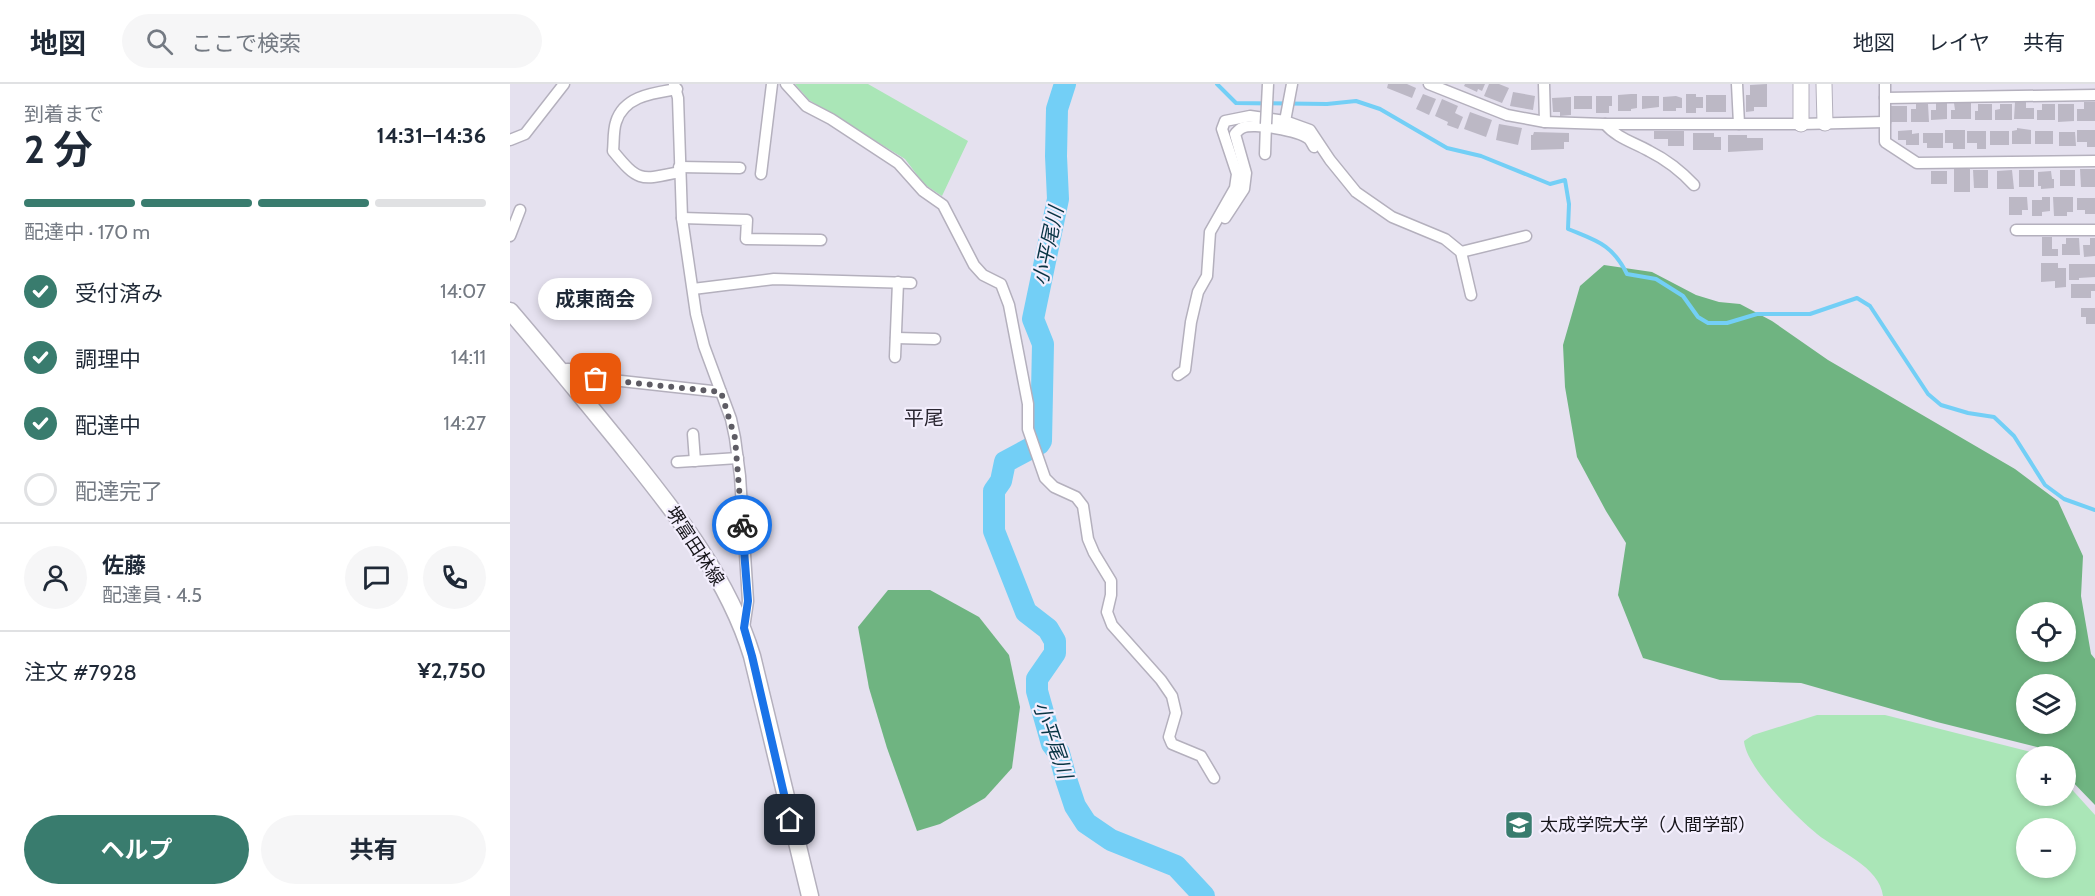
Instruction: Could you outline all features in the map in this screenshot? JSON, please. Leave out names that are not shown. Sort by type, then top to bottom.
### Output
[{"type":"main road","name":"堺富田林線","points":[[510,311],[686,527],[726,593],[744,628],[810,896]]},
{"type":"street","points":[[510,140],[525,134],[564,84]]},
{"type":"street","points":[[761,174],[772,84]]},
{"type":"street","points":[[786,84],[806,106],[831,119],[898,163],[923,191],[943,205],[974,266],[1001,284],[1009,305],[1028,405],[1028,429],[1045,478],[1054,487],[1076,496],[1083,506],[1088,539],[1111,581],[1107,612],[1112,625],[1161,680],[1172,696],[1176,713],[1169,737],[1172,744],[1201,756],[1214,778]]},
{"type":"street","points":[[1265,154],[1268,84]]},
{"type":"street","points":[[1429,84],[1507,115],[1545,122],[1605,124],[1885,122]]},
{"type":"street","points":[[1544,84],[1545,122]]},
{"type":"street","points":[[1737,84],[1739,124]]},
{"type":"street","points":[[1801,84],[1801,124]]},
{"type":"street","points":[[1824,84],[1825,123]]},
{"type":"street","points":[[1885,84],[1885,142],[1917,163],[2095,161]]},
{"type":"street","points":[[740,168],[680,170],[650,178],[641,178],[629,171],[613,151],[616,122],[624,107],[650,94],[675,87],[680,170],[682,218],[696,315],[704,346],[731,419],[738,458],[748,601],[744,628]]},
{"type":"street","points":[[1286,119],[1291,89]]},
{"type":"street","points":[[1885,98],[2095,95]]},
{"type":"street","points":[[1178,375],[1185,370],[1191,322],[1198,292],[1207,276],[1210,232],[1235,188],[1237,174],[1222,129],[1225,121],[1250,116],[1286,119],[1310,130],[1342,176],[1369,202],[1392,217],[1445,239],[1461,252],[1471,295]]},
{"type":"street","points":[[1605,124],[1613,134],[1651,152],[1683,173],[1694,184]]},
{"type":"street","points":[[1210,232],[1220,226],[1244,189],[1246,173],[1235,135],[1242,127],[1250,125],[1266,125],[1296,132],[1309,138],[1323,161],[1343,185],[1366,207],[1369,202]]},
{"type":"street","points":[[510,236],[520,210]]},
{"type":"street","points":[[682,218],[747,220],[746,239],[821,240]]},
{"type":"street","points":[[2016,230],[2095,230]]},
{"type":"street","points":[[1461,252],[1526,236]]},
{"type":"street","points":[[693,289],[774,279],[911,283]]},
{"type":"street","points":[[895,357],[898,282]]},
{"type":"street","points":[[896,338],[935,339]]},
{"type":"street","points":[[560,370],[569,369],[576,376],[721,392]]},
{"type":"street","points":[[693,434],[695,461]]},
{"type":"street","points":[[677,462],[738,458]]},
{"type":"green space","points":[[795,84],[868,84],[968,141],[942,196],[924,184],[905,159],[809,100]]},
{"type":"green space","points":[[1604,265],[1652,272],[1696,295],[1719,302],[1740,304],[1772,321],[1828,360],[2015,469],[2058,501],[2083,556],[2081,596],[2091,654],[2095,659],[2095,805],[2076,785],[2076,746],[2033,746],[1937,722],[1801,683],[1720,680],[1643,658],[1618,595],[1626,543],[1577,457],[1565,387],[1563,345],[1580,286]]},
{"type":"green space","points":[[888,590],[930,590],[979,617],[1009,655],[1020,707],[1012,768],[985,798],[940,824],[917,831],[887,748],[869,688],[858,627]]},
{"type":"green space","points":[[1817,715],[1885,715],[2016,748],[2016,806],[2076,806],[2076,794],[2095,815],[2095,896],[1883,896],[1874,876],[1866,868],[1808,826],[1774,791],[1753,764],[1744,741],[1753,735]]},
{"type":"building","points":[[1388,84],[1407,84],[1416,88],[1412,98],[1387,88]]},
{"type":"building","points":[[1465,84],[1485,84],[1482,91],[1478,89],[1477,92],[1464,86]]},
{"type":"building","points":[[1489,84],[1499,84],[1509,88],[1502,103],[1484,96]]},
{"type":"building","points":[[1767,84],[1767,107],[1754,107],[1754,111],[1746,112],[1746,95],[1750,95],[1750,85]]},
{"type":"building","points":[[1513,92],[1535,96],[1533,110],[1510,106]]},
{"type":"building","points":[[1423,94],[1436,99],[1429,115],[1416,109]]},
{"type":"building","points":[[1637,94],[1637,108],[1631,111],[1618,111],[1618,95]]},
{"type":"building","points":[[1686,94],[1703,97],[1703,108],[1696,108],[1696,113],[1686,113]]},
{"type":"building","points":[[1706,95],[1726,95],[1726,112],[1706,112]]},
{"type":"building","points":[[1574,96],[1592,96],[1592,109],[1574,109]]},
{"type":"building","points":[[1596,96],[1612,96],[1609,113],[1596,113]]},
{"type":"building","points":[[1642,96],[1659,96],[1659,107],[1642,109]]},
{"type":"building","points":[[1571,97],[1571,115],[1560,116],[1560,112],[1553,112],[1552,98]]},
{"type":"building","points":[[1663,97],[1682,98],[1682,108],[1676,108],[1676,111],[1663,111]]},
{"type":"building","points":[[1442,99],[1458,106],[1455,113],[1463,117],[1458,129],[1447,125],[1448,122],[1435,116]]},
{"type":"building","points":[[2015,102],[2026,102],[2026,108],[2034,108],[2034,119],[2014,119]]},
{"type":"building","points":[[2084,102],[2095,102],[2095,121],[2077,121],[2077,109],[2084,109]]},
{"type":"building","points":[[1936,103],[1947,103],[1947,119],[1931,120],[1931,110],[1936,110]]},
{"type":"building","points":[[1954,103],[1971,103],[1971,119],[1951,119],[1951,110],[1955,110]]},
{"type":"building","points":[[1916,104],[1928,104],[1929,122],[1911,122],[1911,109],[1916,109]]},
{"type":"building","points":[[1978,104],[1992,104],[1992,120],[1975,120]]},
{"type":"building","points":[[2000,104],[2012,104],[2012,120],[1995,120],[1995,110],[2000,109]]},
{"type":"building","points":[[2042,104],[2055,104],[2055,120],[2037,120],[2037,110],[2042,110]]},
{"type":"building","points":[[2058,104],[2074,104],[2074,121],[2058,122]]},
{"type":"building","points":[[1890,106],[1907,106],[1907,122],[1890,122]]},
{"type":"building","points":[[1470,112],[1492,120],[1486,137],[1464,129]]},
{"type":"building","points":[[1499,124],[1522,128],[1518,145],[1496,140]]},
{"type":"building","points":[[2017,128],[2031,130],[2031,144],[2012,144],[2012,131]]},
{"type":"building","points":[[1912,130],[1912,134],[1919,133],[1919,145],[1906,145],[1906,140],[1898,140],[1898,131]]},
{"type":"building","points":[[1945,130],[1965,130],[1965,149],[1953,149],[1953,143],[1945,143]]},
{"type":"building","points":[[2077,130],[2095,130],[2095,147],[2087,147],[2087,142],[2077,142]]},
{"type":"building","points":[[1654,131],[1684,131],[1684,146],[1668,146],[1668,139],[1654,139]]},
{"type":"building","points":[[1967,131],[1986,131],[1986,149],[1977,149],[1977,143],[1967,143]]},
{"type":"building","points":[[1990,131],[2009,131],[2009,145],[1990,145]]},
{"type":"building","points":[[2035,131],[2053,131],[2053,144],[2035,144]]},
{"type":"building","points":[[1534,132],[1569,133],[1569,142],[1564,142],[1564,149],[1531,150],[1531,135]]},
{"type":"building","points":[[2059,132],[2075,132],[2076,146],[2059,146]]},
{"type":"building","points":[[1693,133],[1714,133],[1714,137],[1721,137],[1721,150],[1693,150]]},
{"type":"building","points":[[1923,133],[1943,133],[1943,148],[1927,148],[1927,143],[1923,143]]},
{"type":"building","points":[[1728,135],[1763,138],[1763,150],[1728,152]]},
{"type":"building","points":[[1954,169],[1970,169],[1970,192],[1954,192]]},
{"type":"building","points":[[2080,169],[2095,169],[2095,187],[2081,187]]},
{"type":"building","points":[[1973,170],[1988,170],[1988,188],[1974,188]]},
{"type":"building","points":[[2012,170],[2014,189],[1997,189],[1997,171]]},
{"type":"building","points":[[2019,170],[2034,170],[2034,187],[2019,187]]},
{"type":"building","points":[[2060,170],[2075,170],[2075,186],[2060,186]]},
{"type":"building","points":[[1931,171],[1947,171],[1947,184],[1931,184]]},
{"type":"building","points":[[2051,171],[2054,188],[2041,189],[2041,186],[2038,186],[2038,172]]},
{"type":"building","points":[[2009,197],[2027,197],[2028,210],[2022,210],[2022,215],[2009,215]]},
{"type":"building","points":[[2042,197],[2050,197],[2050,211],[2042,212],[2042,216],[2032,216],[2032,200],[2042,200]]},
{"type":"building","points":[[2053,197],[2073,197],[2073,212],[2067,212],[2067,216],[2054,216]]},
{"type":"building","points":[[2077,198],[2095,198],[2095,214],[2085,214],[2085,210],[2077,210]]},
{"type":"building","points":[[2042,237],[2052,237],[2052,249],[2058,249],[2058,256],[2042,256]]},
{"type":"building","points":[[2066,238],[2079,238],[2080,255],[2062,255],[2062,244],[2066,244]]},
{"type":"building","points":[[2090,238],[2095,238],[2095,256],[2084,257],[2083,245],[2090,245]]},
{"type":"building","points":[[2041,263],[2058,263],[2058,268],[2066,268],[2066,287],[2055,288],[2055,281],[2041,282]]},
{"type":"building","points":[[2069,264],[2095,264],[2095,277],[2069,280]]},
{"type":"building","points":[[2071,284],[2095,284],[2095,291],[2091,291],[2091,298],[2071,298]]},
{"type":"building","points":[[2081,308],[2095,308],[2095,324],[2086,324],[2086,317],[2081,317]]},
{"type":"waterway","name":"小平尾川","points":[[1039,444],[1041,441],[1043,344],[1033,319],[1058,199],[1057,109],[1065,84]]},
{"type":"waterway","points":[[1217,84],[1236,103],[1327,104],[1356,101],[1380,109],[1447,148],[1481,156],[1550,184],[1565,180],[1569,204],[1568,229],[1603,245],[1616,256],[1627,274],[1656,279],[1683,296],[1698,317],[1708,323],[1727,323],[1757,314],[1810,314],[1857,298],[1870,306],[1928,394],[1941,405],[1968,413],[1994,417],[2014,436],[2045,485],[2064,499],[2095,510]]},
{"type":"waterway","name":"小平尾川","points":[[1031,448],[1005,462],[1001,481],[994,491],[994,531],[1026,612],[1048,629],[1055,641],[1055,653],[1037,679],[1037,691],[1052,744],[1059,753],[1075,806],[1086,823],[1111,840],[1176,866],[1204,896]]},
{"type":"way so far","points":[[596,379],[721,392],[735,438],[740,476],[742,525]]},
{"type":"place","name":"成東商会","points":[[596,379]]},
{"type":"place","name":"太成学院大学（人間学部）","points":[[1519,825]]},
{"type":"district","name":"平尾","points":[[924,418]]},
{"type":"route","points":[[742,525],[748,601],[744,628],[790,820]]}]
